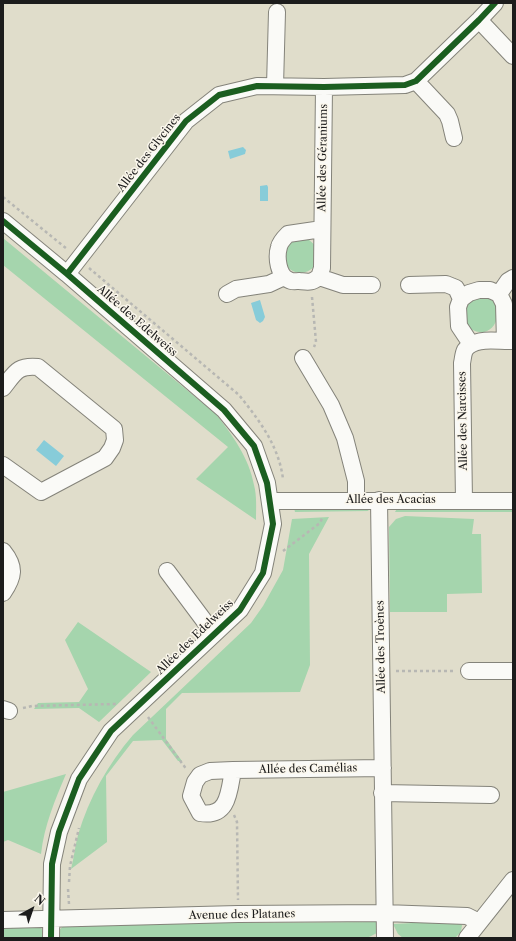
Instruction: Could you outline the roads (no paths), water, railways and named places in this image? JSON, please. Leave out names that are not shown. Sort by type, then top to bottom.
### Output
[{"type":"street","points":[[454,138],[447,114],[416,81],[479,20],[494,3]]},
{"type":"street","points":[[275,86],[277,12]]},
{"type":"street","points":[[479,20],[513,56]]},
{"type":"street","name":"Allée des Glycines","points":[[67,274],[186,121],[219,95],[256,86],[324,87],[405,85],[416,81]]},
{"type":"street","name":"Allée des Géraniums","points":[[315,280],[322,268],[324,87]]},
{"type":"street","name":"Allée des Edelweiss","points":[[3,220],[224,410],[254,446],[267,483],[273,524],[263,573],[240,610],[111,732],[78,779],[59,832],[52,864],[50,919],[51,938]]},
{"type":"street","points":[[322,229],[288,234],[282,240],[279,246],[278,255],[280,269],[284,277],[290,281],[315,280],[343,285],[372,285]]},
{"type":"street","points":[[227,294],[236,289],[269,284],[284,277]]},
{"type":"street","points":[[499,294],[508,281],[513,278]]},
{"type":"street","points":[[409,284],[446,284],[456,288],[461,299]]},
{"type":"street","points":[[479,290],[490,290],[499,294],[504,304],[509,341],[479,341],[471,344],[459,326],[458,307],[461,299],[469,293],[479,290]]},
{"type":"street","name":"Allée des Narcisses","points":[[464,501],[462,363],[464,351],[471,344]]},
{"type":"street","points":[[303,358],[331,405],[345,438],[356,481],[356,500]]},
{"type":"street","points":[[3,388],[18,370],[28,366],[38,367],[114,429],[115,440],[106,458],[41,492],[3,465]]},
{"type":"street","name":"Allée des Troènes","points":[[379,500],[384,938]]},
{"type":"street","name":"Allée des Acacias","points":[[270,501],[513,501]]},
{"type":"street","points":[[3,551],[7,556],[13,570],[10,582],[3,593]]},
{"type":"street","points":[[167,571],[214,634]]},
{"type":"street","points":[[469,670],[513,671]]},
{"type":"street","name":"Allée des Camélias","points":[[233,770],[227,801],[220,809],[207,814],[200,813],[191,796],[195,782],[200,776],[210,771],[233,770],[383,768]]},
{"type":"street","points":[[382,793],[491,795]]},
{"type":"street","points":[[467,938],[513,880]]},
{"type":"street","name":"Avenue des Platanes","points":[[3,920],[238,914],[384,913],[467,916],[479,922]]},
{"type":"water","points":[[243,147],[246,150],[245,154],[230,159],[228,151]]},
{"type":"water","points":[[267,185],[268,201],[260,201],[260,186]]},
{"type":"water","points":[[260,300],[265,317],[260,323],[256,320],[251,303]]},
{"type":"water","points":[[44,440],[64,456],[56,466],[36,450]]}]
